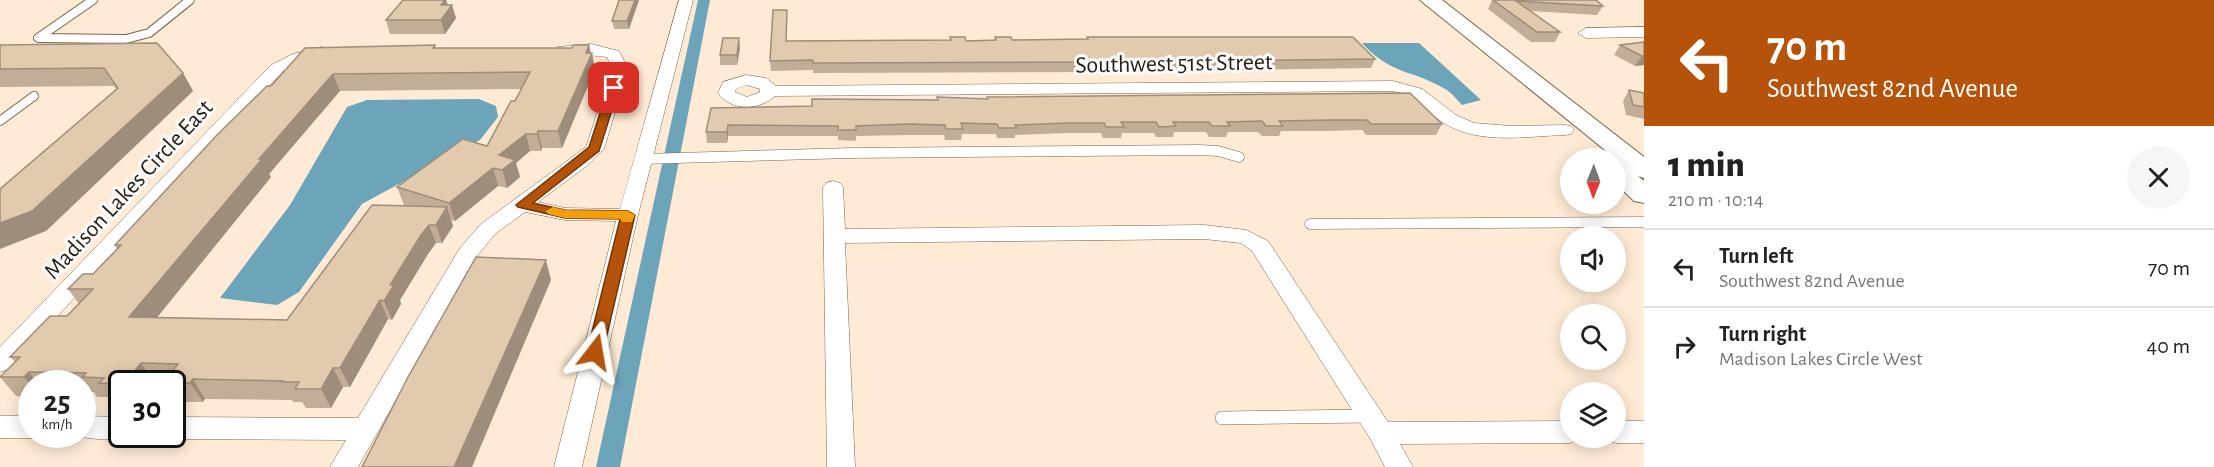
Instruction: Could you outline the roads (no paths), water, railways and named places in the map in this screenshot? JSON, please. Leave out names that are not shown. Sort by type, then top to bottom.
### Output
[{"type":"main road","points":[[1408,0],[1587,148]]},
{"type":"main road","points":[[1430,0],[1644,170]]},
{"type":"main road","points":[[1626,180],[1644,195]]},
{"type":"street","points":[[568,467],[628,215],[652,159],[686,0]]},
{"type":"street","points":[[1586,33],[1644,32]]},
{"type":"street","points":[[344,467],[468,253],[488,229],[595,149],[620,68],[613,54],[591,49],[543,50]]},
{"type":"street","name":"Madison Lakes Circle East","points":[[0,363],[277,68],[299,57],[343,51]]},
{"type":"street","name":"Southwest 51st Street","points":[[769,91],[1392,86],[1416,91],[1453,120],[1470,128],[1565,130]]},
{"type":"street","points":[[833,187],[841,467]]},
{"type":"street","points":[[522,205],[565,214],[628,215]]},
{"type":"street","points":[[836,236],[1204,232],[1246,237],[1260,246],[1375,425],[1399,467]]},
{"type":"street","points":[[1375,425],[1560,432]]},
{"type":"street","points":[[0,427],[18,427]]},
{"type":"street","points":[[186,428],[365,429]]},
{"type":"street","points":[[1626,432],[1644,432]]},
{"type":"lane","points":[[93,0],[38,38],[126,39],[149,33],[190,0]]},
{"type":"lane","points":[[0,121],[34,96]]},
{"type":"lane","points":[[652,159],[850,153],[1200,150],[1218,151],[1239,157]]},
{"type":"lane","points":[[1310,224],[1644,222]]},
{"type":"lane","points":[[1222,418],[1375,425]]},
{"type":"water","points":[[1362,43],[1419,43],[1481,100],[1462,105],[1447,90],[1393,67],[1373,54]]},
{"type":"water","points":[[479,99],[496,106],[498,117],[480,140],[362,204],[299,292],[277,305],[220,298],[290,205],[347,107],[367,100]]},
{"type":"waterway","points":[[608,467],[704,0]]}]
